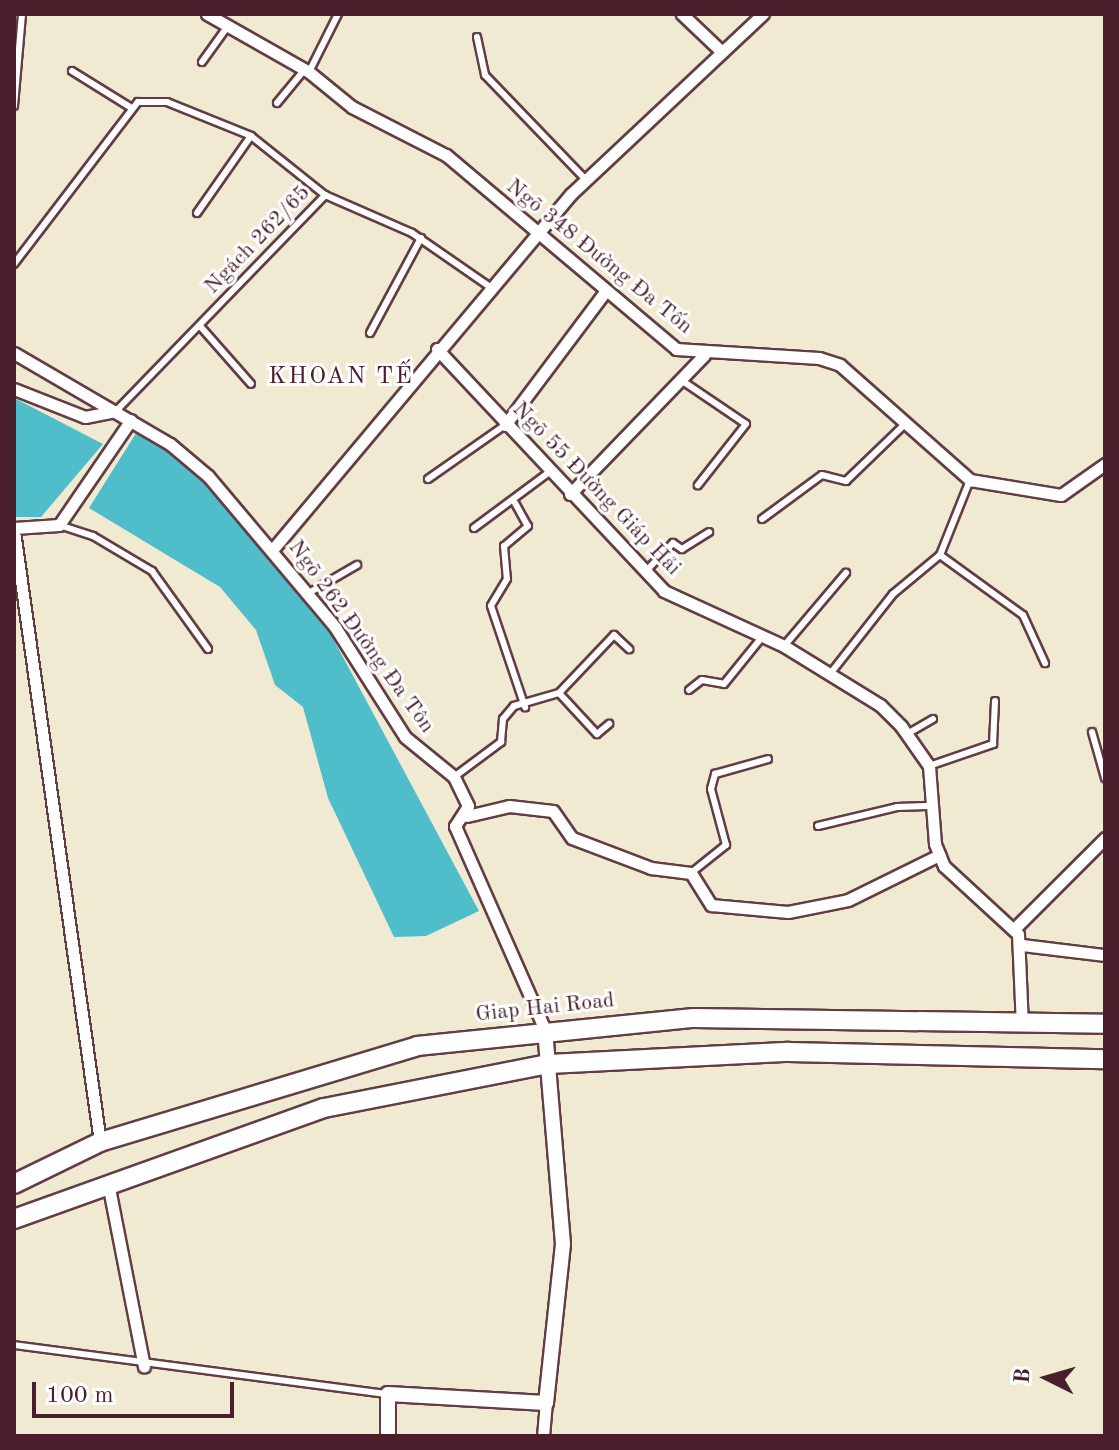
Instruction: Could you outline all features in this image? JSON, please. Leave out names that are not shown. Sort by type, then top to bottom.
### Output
[{"type":"highway","name":"Giap Hai Road","points":[[14,1184],[100,1142],[417,1046],[545,1030],[694,1018],[1105,1024]]},
{"type":"highway","points":[[941,1058],[942,1023]]},
{"type":"highway","points":[[14,1197],[18,1217],[203,1146],[324,1108],[549,1064],[789,1052],[941,1058],[1105,1059]]},
{"type":"highway","points":[[192,1114],[203,1146]]},
{"type":"street","name":"Ngõ 348 Đường Đa Tốn","points":[[207,14],[307,70],[352,107],[446,155],[676,349],[704,355],[819,358],[862,380],[903,426],[970,480],[1061,495],[1105,464]]},
{"type":"street","points":[[682,14],[722,52]]},
{"type":"street","points":[[273,549],[437,349],[585,179],[763,14]]},
{"type":"street","points":[[505,425],[605,292]]},
{"type":"street","name":"Ngõ 55 Đường Giáp Hải","points":[[437,349],[548,473],[664,591],[784,646],[880,705],[907,734],[929,766],[939,855]]},
{"type":"street","name":"Ngõ 262 Đường Đa Tôn","points":[[14,353],[131,420],[208,476],[273,549],[307,594],[405,737],[454,777]]},
{"type":"street","points":[[570,494],[704,355]]},
{"type":"street","points":[[14,389],[85,417],[116,411]]},
{"type":"street","points":[[100,1142],[14,530],[59,525],[131,420]]},
{"type":"street","points":[[454,777],[467,816]]},
{"type":"street","points":[[543,1436],[563,1244],[545,1030],[455,826],[467,816],[509,806],[553,811],[572,838],[651,868],[691,873],[711,905],[816,911],[939,855],[1014,929],[1022,945],[1022,1025]]},
{"type":"street","points":[[1014,929],[1105,838]]},
{"type":"street","points":[[1022,945],[1105,955]]},
{"type":"street","points":[[108,1182],[144,1367]]},
{"type":"street","points":[[388,1436],[388,1394],[546,1403]]},
{"type":"lane","points":[[14,106],[22,14]]},
{"type":"lane","points":[[277,103],[307,70],[338,14]]},
{"type":"lane","points":[[202,62],[228,26]]},
{"type":"lane","points":[[477,37],[485,75],[585,179]]},
{"type":"lane","points":[[72,71],[130,107],[167,102],[251,136],[325,195]]},
{"type":"lane","points":[[14,264],[130,107]]},
{"type":"lane","points":[[197,213],[251,136]]},
{"type":"lane","name":"Ngách 262/65","points":[[116,411],[325,195],[421,238],[490,287]]},
{"type":"lane","points":[[370,333],[421,238]]},
{"type":"lane","points":[[200,326],[251,384]]},
{"type":"lane","points":[[681,380],[746,424],[698,485]]},
{"type":"lane","points":[[428,479],[505,425]]},
{"type":"lane","points":[[762,519],[822,475],[846,481],[903,426]]},
{"type":"lane","points":[[474,528],[515,503],[548,473]]},
{"type":"lane","points":[[830,674],[863,626],[940,555],[970,480]]},
{"type":"lane","points":[[515,503],[528,526],[504,546],[507,579],[491,606],[525,707]]},
{"type":"lane","points":[[59,525],[93,536],[152,571],[208,649]]},
{"type":"lane","points":[[644,573],[673,543],[682,549],[709,532]]},
{"type":"lane","points":[[940,555],[1023,615],[1045,663]]},
{"type":"lane","points":[[307,594],[357,565]]},
{"type":"lane","points":[[784,646],[846,573]]},
{"type":"lane","points":[[454,777],[494,749],[503,719],[559,693],[614,635],[629,649]]},
{"type":"lane","points":[[689,690],[702,680],[724,684],[762,637]]},
{"type":"lane","points":[[559,693],[597,734],[609,724]]},
{"type":"lane","points":[[929,766],[993,744],[995,701]]},
{"type":"lane","points":[[907,734],[933,719]]},
{"type":"lane","points":[[1092,732],[1105,778]]},
{"type":"lane","points":[[691,873],[726,845],[711,789],[715,774],[768,759]]},
{"type":"lane","points":[[818,826],[934,806]]},
{"type":"lane","points":[[14,1345],[144,1367],[388,1394]]},
{"type":"water","points":[[14,398],[103,444],[41,517],[14,517]]},
{"type":"water","points":[[138,430],[201,474],[329,631],[479,911],[426,936],[394,937],[328,798],[303,707],[275,685],[256,630],[220,587],[89,508]]},
{"type":"district","name":"KHOAN TẾ","points":[[341,378]]}]
